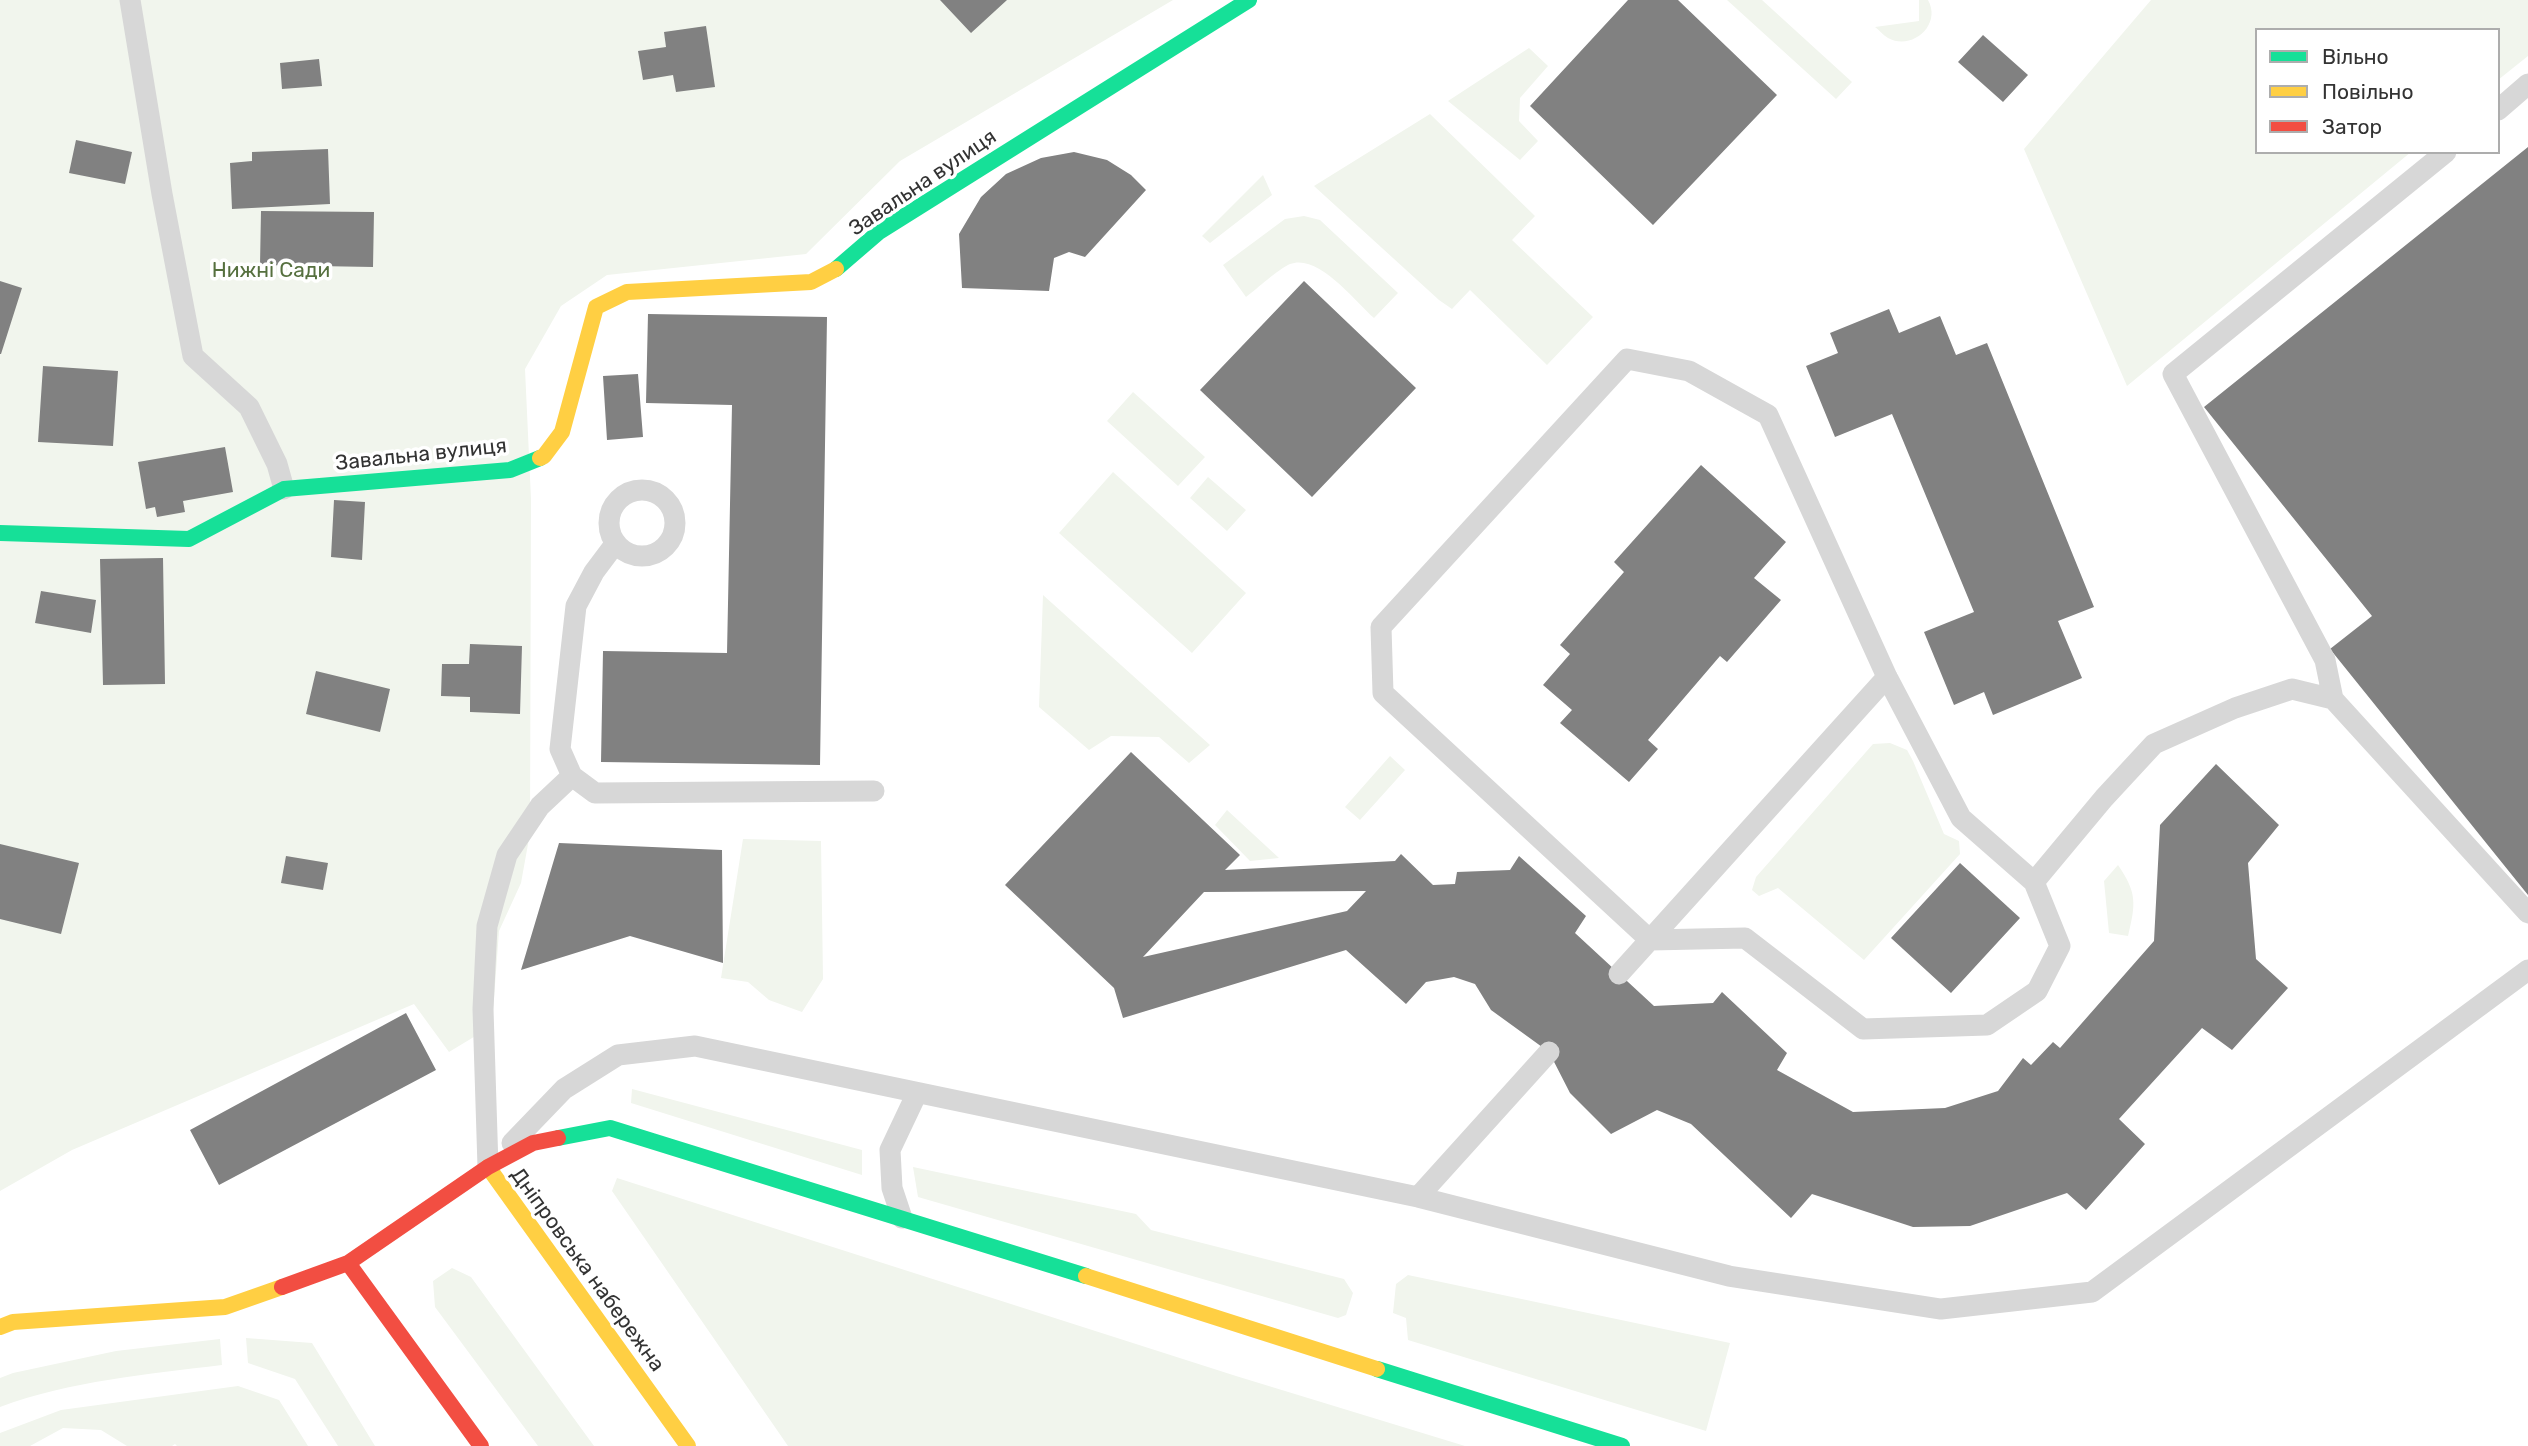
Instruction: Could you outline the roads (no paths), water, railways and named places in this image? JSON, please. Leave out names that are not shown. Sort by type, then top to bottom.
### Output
[{"type":"street","name":"Завальна вулиця","points":[[0,533],[188,539],[284,489],[510,470],[544,456],[562,432],[596,307],[627,292],[811,282],[830,274],[879,232],[1248,0]]},
{"type":"street","points":[[488,1167],[533,1143],[610,1128],[1622,1446]]},
{"type":"street","name":"Дніпровська набережна","points":[[0,1327],[13,1322],[225,1307],[348,1263],[488,1167],[688,1446]]},
{"type":"street","points":[[348,1263],[481,1446]]},
{"type":"lane","points":[[130,0],[162,194],[193,356],[249,407],[277,464],[284,489]]},
{"type":"lane","points":[[2500,108],[2528,84]]},
{"type":"lane","points":[[2444,154],[2173,374],[2325,660],[2333,699],[2528,913]]},
{"type":"lane","points":[[1628,359],[1689,371],[1768,415],[1887,677],[1961,818],[2034,882],[2060,946],[2037,991],[1987,1025],[1863,1029],[1745,938],[1650,940],[1383,693],[1381,627],[1628,359]]},
{"type":"lane","points":[[615,544],[594,572],[576,606],[560,749],[572,776],[595,793],[874,791]]},
{"type":"lane","points":[[1619,974],[1887,677]]},
{"type":"lane","points":[[2034,882],[2104,798],[2154,744],[2235,708],[2292,689],[2333,699]]},
{"type":"lane","points":[[488,1167],[483,1009],[487,926],[507,855],[540,806],[572,776]]},
{"type":"lane","points":[[488,1167],[564,1090],[618,1055],[695,1045],[1418,1197],[1729,1276],[1941,1309],[2092,1292],[2528,970]]},
{"type":"lane","points":[[1418,1197],[1549,1052]]},
{"type":"lane","points":[[902,1218],[892,1188],[890,1150],[917,1093]]},
{"type":"park label","name":"Нижні Сади","points":[[271,271]]}]
